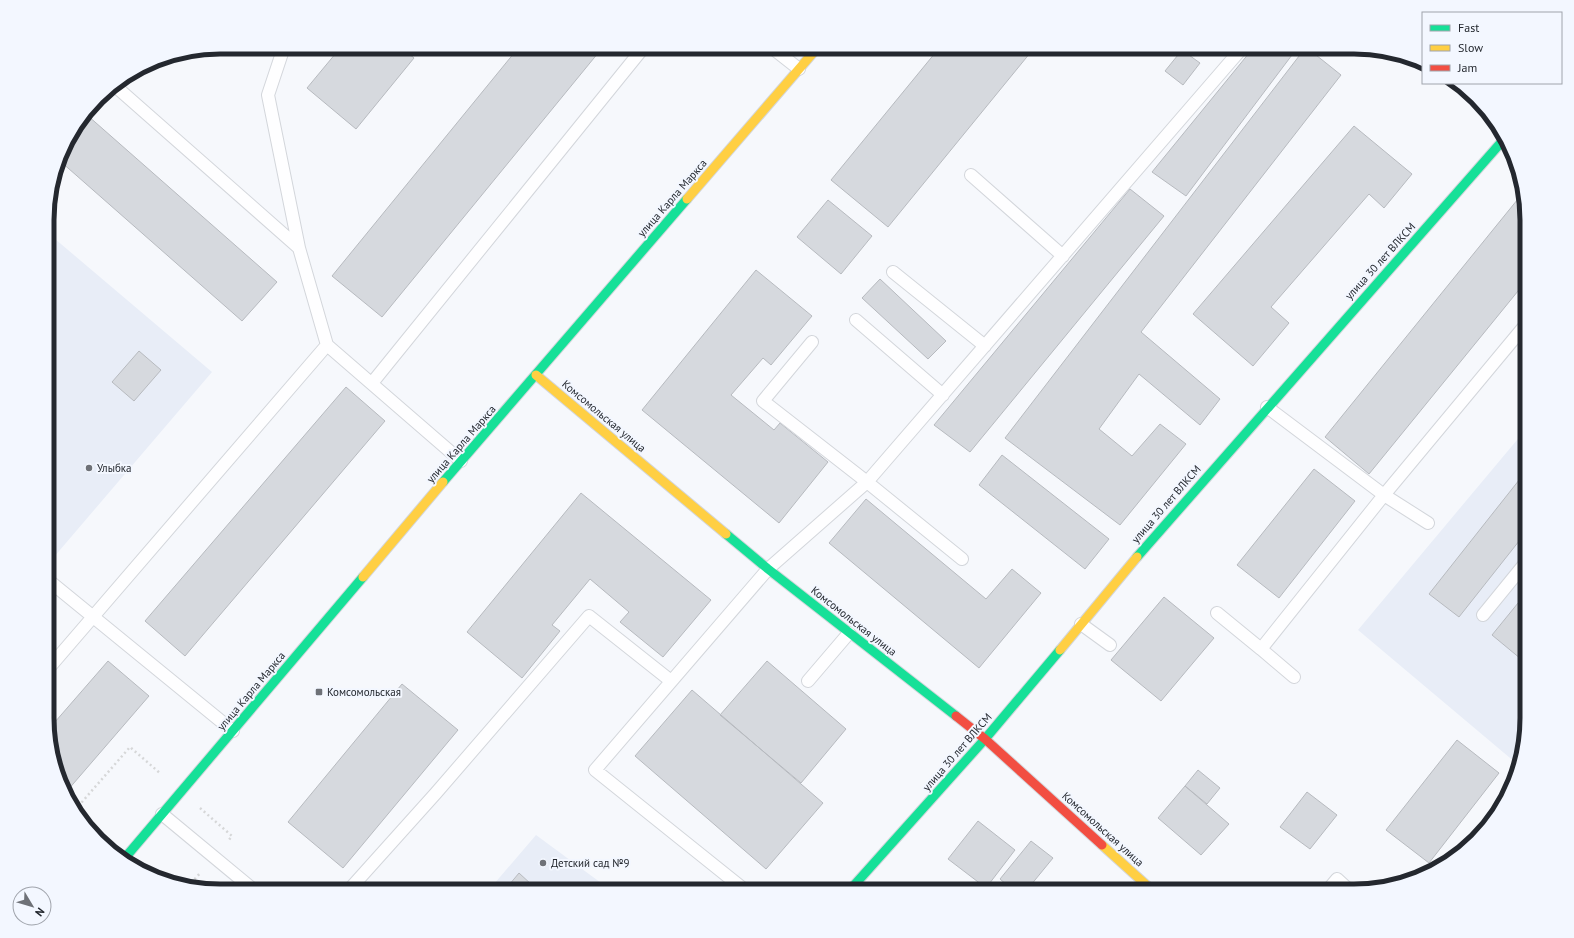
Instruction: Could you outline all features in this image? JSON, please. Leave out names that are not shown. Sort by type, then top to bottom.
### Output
[{"type":"street","name":"улица Карла Маркса","points":[[127,855],[461,461],[812,54]]},
{"type":"street","name":"улица 30 лет ВЛКСМ","points":[[856,884],[985,739],[1158,532],[1501,143]]},
{"type":"street","name":"Комсомольская улица","points":[[536,375],[768,569],[985,739],[1145,884]]},
{"type":"lane","points":[[282,54],[268,95],[299,248],[327,345],[461,461]]},
{"type":"lane","points":[[372,383],[638,54]]},
{"type":"lane","points":[[780,54],[799,68]]},
{"type":"lane","points":[[737,884],[595,770],[768,569],[867,482],[1237,54]]},
{"type":"lane","points":[[118,89],[299,248]]},
{"type":"lane","points":[[971,175],[1063,256]]},
{"type":"lane","points":[[894,272],[986,346]]},
{"type":"lane","points":[[856,320],[943,395]]},
{"type":"lane","points":[[1260,649],[1384,495],[1520,331]]},
{"type":"lane","points":[[812,342],[763,401],[867,482],[962,559]]},
{"type":"lane","points":[[54,662],[327,345]]},
{"type":"lane","points":[[1267,407],[1384,495],[1428,523]]},
{"type":"lane","points":[[1483,615],[1520,570]]},
{"type":"lane","points":[[54,585],[233,731]]},
{"type":"lane","points":[[1217,613],[1294,677]]},
{"type":"lane","points":[[354,884],[436,793],[589,616],[671,681]]},
{"type":"lane","points":[[1081,624],[1110,645]]},
{"type":"lane","points":[[808,681],[849,633]]},
{"type":"lane","points":[[162,814],[247,884]]},
{"type":"lane","points":[[1333,884],[1337,879],[1342,884]]},
{"type":"shaded area","name":"Улыбка","points":[[54,238],[212,372],[54,557]]},
{"type":"shaded area","points":[[1520,436],[1520,729],[1514,761],[1358,630]]},
{"type":"shaded area","name":"Детский сад №9","points":[[536,835],[602,884],[494,884]]},
{"type":"building","points":[[335,54],[409,54],[414,58],[356,129],[307,88]]},
{"type":"building","points":[[513,54],[597,54],[382,317],[332,276]]},
{"type":"building","points":[[934,54],[1029,54],[888,227],[831,180]]},
{"type":"building","points":[[1179,54],[1188,54],[1200,63],[1183,85],[1165,71]]},
{"type":"building","points":[[1248,54],[1293,54],[1186,196],[1152,172]]},
{"type":"building","points":[[1301,54],[1315,54],[1341,75],[1141,332],[1220,399],[1200,425],[1139,374],[1099,429],[1132,456],[1160,424],[1186,444],[1120,525],[1005,438]]},
{"type":"building","points":[[90,117],[277,282],[242,321],[64,164],[76,137]]},
{"type":"building","points":[[1354,126],[1412,174],[1384,208],[1369,194],[1271,307],[1289,323],[1253,366],[1193,314]]},
{"type":"building","points":[[1130,189],[1164,216],[970,452],[934,425]]},
{"type":"building","points":[[1519,198],[1520,289],[1369,474],[1325,437]]},
{"type":"building","points":[[828,200],[872,236],[841,274],[797,237]]},
{"type":"building","points":[[756,270],[812,316],[771,365],[763,358],[731,395],[774,430],[780,423],[828,462],[779,523],[642,410]]},
{"type":"building","points":[[880,279],[946,341],[928,359],[862,298]]},
{"type":"building","points":[[139,351],[161,370],[134,401],[112,382]]},
{"type":"building","points":[[346,387],[385,421],[185,656],[145,621]]},
{"type":"building","points":[[1002,455],[1109,539],[1085,569],[979,485]]},
{"type":"building","points":[[1314,469],[1355,501],[1279,598],[1237,565]]},
{"type":"building","points":[[1520,479],[1520,540],[1459,617],[1429,594]]},
{"type":"building","points":[[581,493],[711,600],[663,657],[620,622],[629,612],[590,579],[552,625],[560,631],[522,678],[467,632]]},
{"type":"building","points":[[866,499],[986,599],[1012,569],[1041,593],[979,668],[829,543]]},
{"type":"building","points":[[1164,597],[1214,638],[1161,701],[1111,660]]},
{"type":"building","points":[[1520,601],[1520,658],[1492,635]]},
{"type":"building","points":[[108,661],[149,696],[70,788],[57,750],[54,723]]},
{"type":"building","points":[[767,661],[846,729],[801,783],[720,715]]},
{"type":"building","points":[[402,684],[458,730],[343,868],[288,822]]},
{"type":"building","points":[[692,690],[823,803],[766,869],[635,756]]},
{"type":"building","points":[[1457,740],[1499,773],[1429,863],[1386,830]]},
{"type":"building","points":[[1198,770],[1220,788],[1207,804],[1185,786]]},
{"type":"building","points":[[1185,786],[1229,824],[1201,855],[1158,818]]},
{"type":"building","points":[[1307,792],[1337,815],[1310,849],[1280,827]]},
{"type":"building","points":[[978,821],[1015,850],[989,884],[981,884],[948,859]]},
{"type":"building","points":[[1031,841],[1053,858],[1032,884],[1006,884],[1000,879]]},
{"type":"building","points":[[519,873],[531,884],[510,884]]},
{"type":"traffic: fast","points":[[1137,557],[1501,143]]},
{"type":"traffic: fast","points":[[443,482],[687,199]]},
{"type":"traffic: fast","points":[[726,534],[768,569],[956,716]]},
{"type":"traffic: fast","points":[[127,855],[363,577]]},
{"type":"traffic: fast","points":[[855,884],[985,739],[1060,650]]},
{"type":"traffic: slow","points":[[687,199],[812,54]]},
{"type":"traffic: slow","points":[[536,375],[726,534]]},
{"type":"traffic: slow","points":[[363,577],[443,482]]},
{"type":"traffic: slow","points":[[1060,650],[1137,557]]},
{"type":"traffic: slow","points":[[1102,845],[1145,884]]},
{"type":"traffic: jam","points":[[956,716],[985,739],[1102,845]]},
{"type":"place","name":"Улыбка","points":[[89,468]]},
{"type":"place","name":"Комсомольская","points":[[319,692]]},
{"type":"place","name":"Детский сад №9","points":[[543,863]]}]
